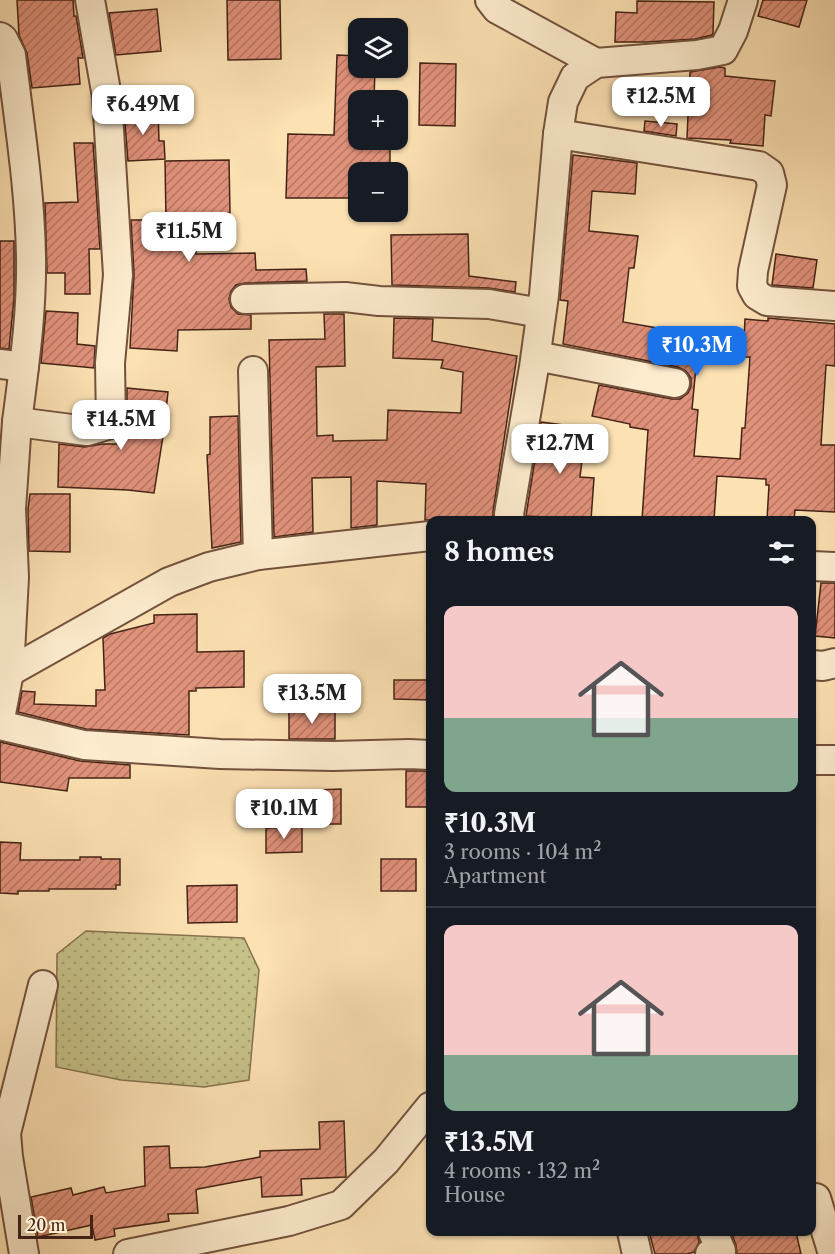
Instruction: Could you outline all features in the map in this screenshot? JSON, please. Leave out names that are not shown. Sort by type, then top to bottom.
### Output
[{"type":"street","points":[[18,422],[87,431],[111,424],[110,363],[118,275],[107,98],[90,0]]},
{"type":"street","points":[[490,0],[497,9],[596,63]]},
{"type":"street","points":[[510,516],[510,504],[536,356],[558,134],[563,102],[574,77],[596,63],[697,55],[723,50],[733,31],[743,0]]},
{"type":"street","points":[[0,37],[11,56],[27,190],[31,267],[30,323],[12,365],[18,422],[11,509],[14,577],[9,672],[0,719]]},
{"type":"street","points":[[558,134],[759,166],[769,172],[772,185],[753,271],[752,286],[757,296],[767,301],[835,306]]},
{"type":"street","points":[[245,299],[345,297],[489,304],[541,313]]},
{"type":"street","points":[[536,356],[675,383]]},
{"type":"street","points":[[253,371],[258,555]]},
{"type":"street","points":[[9,672],[169,582],[209,567],[258,555],[426,536]]},
{"type":"street","points":[[816,566],[835,567]]},
{"type":"street","points":[[816,665],[835,663]]},
{"type":"street","points":[[0,725],[84,745],[231,754],[426,756]]},
{"type":"street","points":[[816,760],[835,760]]},
{"type":"street","points":[[24,1254],[3,1133],[43,985]]},
{"type":"street","points":[[129,1254],[289,1221],[341,1205],[386,1161],[426,1112]]},
{"type":"street","points":[[821,1198],[833,1254]]},
{"type":"street","points":[[633,1236],[637,1254]]},
{"type":"shaded area","points":[[86,931],[244,938],[259,970],[249,1080],[204,1087],[121,1080],[56,1067],[57,954]]},
{"type":"building","points":[[17,0],[73,0],[83,58],[78,58],[80,84],[32,88],[27,53],[19,35]]},
{"type":"building","points":[[227,0],[280,0],[281,59],[228,60]]},
{"type":"building","points":[[763,0],[807,0],[799,27],[758,16]]},
{"type":"building","points":[[637,1],[714,2],[713,33],[695,39],[615,42],[616,12],[637,13]]},
{"type":"building","points":[[157,9],[161,51],[116,55],[109,13]]},
{"type":"building","points":[[337,55],[348,56],[348,78],[375,78],[374,90],[348,90],[348,150],[390,150],[390,162],[348,162],[348,198],[286,198],[288,134],[334,135]]},
{"type":"building","points":[[420,63],[456,64],[455,126],[419,125]]},
{"type":"building","points":[[725,68],[725,76],[775,81],[771,116],[765,115],[763,146],[730,143],[731,140],[687,138],[690,72]]},
{"type":"building","points":[[158,110],[159,141],[164,141],[165,159],[128,161],[124,112]]},
{"type":"building","points":[[645,121],[677,124],[676,136],[644,131]]},
{"type":"building","points":[[74,143],[93,143],[100,249],[89,249],[90,294],[65,294],[65,273],[47,273],[45,203],[78,202]]},
{"type":"building","points":[[573,155],[637,163],[635,194],[592,191],[589,231],[638,236],[634,268],[629,268],[623,322],[657,328],[657,331],[699,335],[692,409],[698,410],[694,456],[740,459],[742,428],[745,428],[750,357],[743,357],[745,319],[768,321],[768,318],[835,324],[835,366],[826,365],[821,445],[835,445],[835,512],[795,510],[794,516],[767,516],[769,485],[766,485],[766,479],[717,476],[714,516],[642,516],[648,430],[592,416],[599,385],[680,399],[688,393],[691,378],[686,371],[678,367],[563,344],[568,301],[560,300]]},
{"type":"building","points":[[229,160],[230,213],[195,213],[196,254],[255,253],[256,270],[306,269],[307,281],[236,285],[229,299],[231,307],[238,314],[251,315],[251,329],[178,330],[177,351],[130,348],[134,274],[131,220],[166,220],[165,161]]},
{"type":"building","points":[[468,234],[469,276],[516,282],[515,292],[489,288],[392,285],[391,235]]},
{"type":"building","points":[[0,241],[14,241],[14,298],[9,349],[0,348]]},
{"type":"building","points":[[776,254],[817,260],[813,288],[772,285]]},
{"type":"building","points":[[46,311],[78,313],[77,344],[95,346],[94,368],[41,363]]},
{"type":"building","points":[[324,314],[344,314],[345,366],[316,367],[317,436],[333,435],[333,441],[387,440],[388,410],[461,413],[463,372],[441,368],[443,360],[393,358],[394,318],[433,319],[432,341],[517,356],[493,516],[426,516],[425,520],[426,484],[377,481],[377,525],[351,528],[351,477],[312,478],[313,532],[274,537],[269,340],[325,339]]},
{"type":"building","points":[[127,388],[168,392],[154,493],[58,487],[59,444],[85,447],[117,444],[118,439],[125,433]]},
{"type":"building","points":[[238,416],[241,542],[212,548],[207,455],[210,454],[210,417]]},
{"type":"building","points":[[541,422],[586,428],[580,477],[594,478],[591,516],[526,516]]},
{"type":"building","points":[[30,494],[70,494],[70,552],[29,551]]},
{"type":"building","points":[[821,583],[835,583],[835,638],[816,636]]},
{"type":"building","points":[[197,614],[197,652],[244,651],[244,687],[196,688],[196,691],[189,691],[189,735],[86,729],[18,712],[22,691],[35,692],[34,704],[96,706],[96,690],[105,690],[103,638],[110,634],[154,623],[154,615]]},
{"type":"building","points":[[394,680],[426,680],[426,700],[394,699]]},
{"type":"building","points":[[289,711],[335,711],[335,739],[289,739]]},
{"type":"building","points":[[0,742],[80,761],[130,765],[130,778],[69,778],[67,791],[0,782]]},
{"type":"building","points":[[406,771],[426,771],[426,807],[406,807]]},
{"type":"building","points":[[341,789],[341,824],[317,824],[317,790]]},
{"type":"building","points":[[302,827],[302,852],[266,853],[266,828]]},
{"type":"building","points":[[0,842],[21,843],[20,860],[80,860],[80,857],[120,859],[120,885],[116,885],[116,889],[49,889],[49,891],[18,891],[18,894],[0,893]]},
{"type":"building","points":[[381,859],[416,859],[416,891],[381,891]]},
{"type":"building","points":[[237,885],[237,922],[188,923],[187,886]]},
{"type":"building","points":[[344,1121],[346,1177],[301,1179],[302,1195],[262,1197],[261,1177],[198,1189],[196,1190],[198,1213],[168,1214],[169,1221],[114,1229],[115,1236],[95,1240],[92,1225],[38,1237],[31,1197],[71,1188],[73,1195],[104,1187],[106,1193],[145,1186],[144,1147],[169,1146],[170,1168],[205,1167],[260,1157],[260,1151],[320,1149],[319,1122]]},
{"type":"building","points":[[650,1236],[698,1236],[699,1242],[694,1252],[655,1254]]},
{"type":"building","points":[[733,1236],[797,1236],[801,1254],[737,1254]]}]
